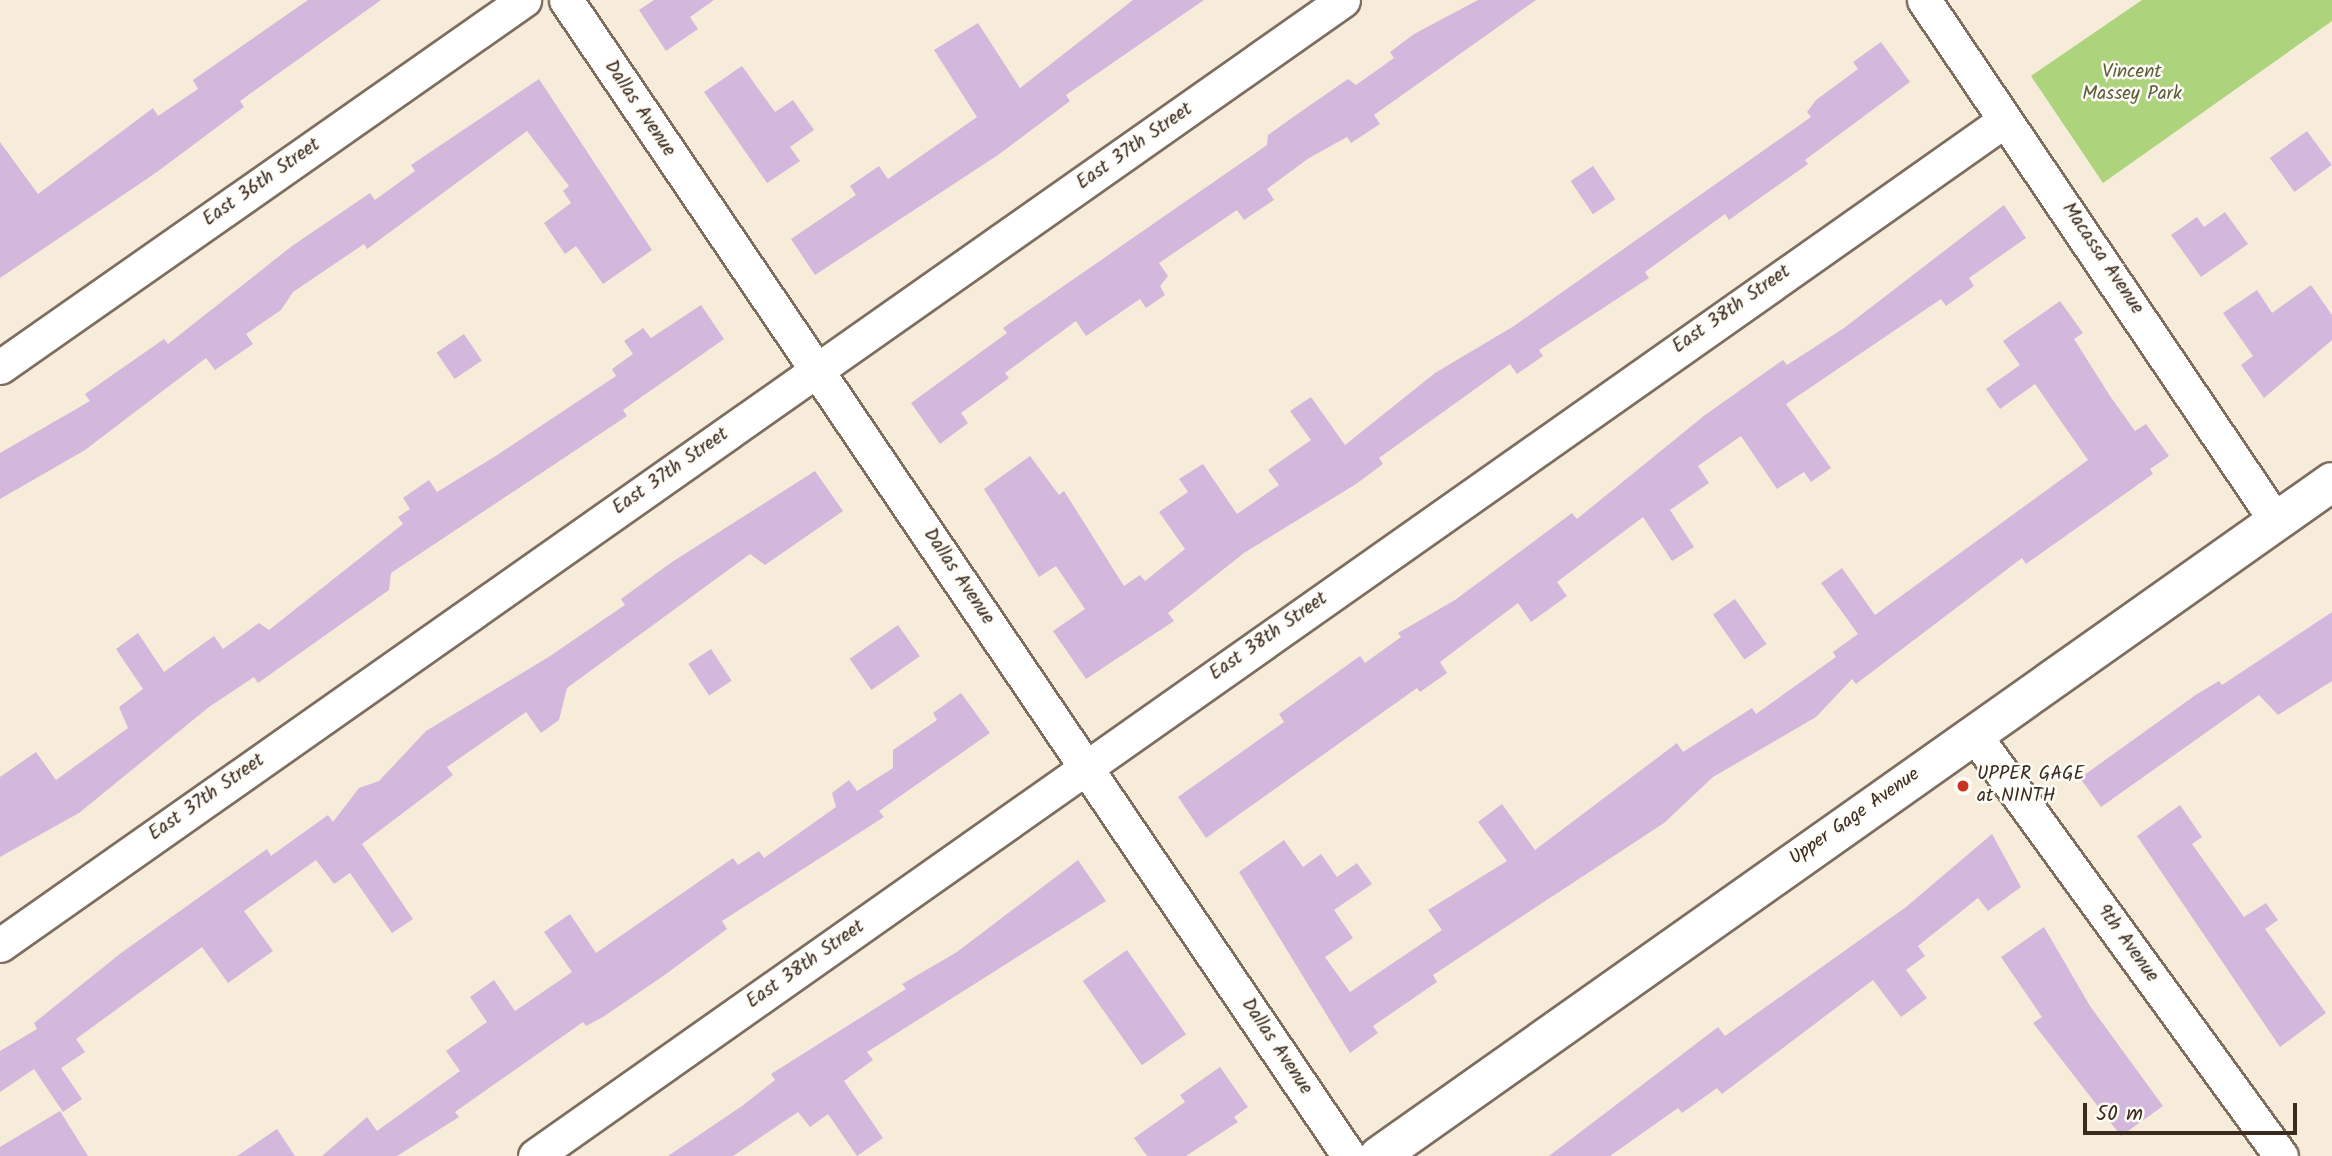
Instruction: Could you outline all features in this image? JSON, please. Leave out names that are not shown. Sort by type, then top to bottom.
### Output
[{"type":"main road","name":"Upper Gage Avenue","points":[[1379,1156],[1973,733],[2332,482]]},
{"type":"street","name":"East 36th Street","points":[[0,367],[524,0]]},
{"type":"street","name":"Dallas Avenue","points":[[566,0],[1349,1156]]},
{"type":"street","name":"East 37th Street","points":[[0,945],[1343,0]]},
{"type":"street","name":"Macassa Avenue","points":[[1924,0],[2276,521]]},
{"type":"street","name":"East 38th Street","points":[[535,1156],[2005,120]]},
{"type":"street","name":"9th Avenue","points":[[1973,733],[2281,1156]]},
{"type":"green space","name":"Vincent Massey Park","points":[[2142,0],[2332,0],[2332,21],[2103,183],[2031,76]]},
{"type":"building","points":[[308,0],[381,0],[240,101],[244,107],[157,172],[0,278],[0,142],[38,194],[153,108],[158,116],[198,89],[193,80]]},
{"type":"building","points":[[654,0],[714,0],[690,17],[698,29],[666,51],[639,10]]},
{"type":"building","points":[[1133,0],[1204,0],[1066,95],[1070,101],[998,155],[815,275],[791,239],[856,195],[850,186],[879,166],[888,179],[977,117],[934,50],[978,23],[1020,88]]},
{"type":"building","points":[[1478,0],[1536,0],[1374,115],[1380,124],[1351,143],[1347,137],[1309,158],[1267,189],[1274,200],[1244,220],[1237,210],[1159,263],[1168,276],[1160,286],[1165,295],[1146,308],[1140,299],[1086,336],[1076,321],[1005,373],[1009,378],[961,413],[968,423],[940,444],[911,403],[1007,333],[1003,328],[1267,145],[1268,135],[1348,79],[1356,85],[1394,58],[1390,52],[1414,34]]},
{"type":"building","points":[[1881,42],[1910,82],[1805,160],[1808,164],[1729,220],[1725,214],[1645,272],[1649,278],[1539,350],[1543,356],[1517,374],[1510,364],[1379,458],[1383,464],[1356,484],[1244,553],[1168,613],[1174,621],[1086,679],[1053,631],[1085,609],[1056,566],[1039,577],[984,489],[1030,456],[1059,495],[1064,491],[1124,586],[1140,575],[1145,581],[1185,549],[1159,512],[1188,492],[1179,479],[1203,464],[1237,514],[1279,485],[1268,470],[1311,440],[1290,411],[1311,397],[1345,445],[1435,373],[1514,326],[1811,117],[1807,112],[1816,100],[1858,69],[1853,62]]},
{"type":"building","points":[[742,66],[775,112],[793,100],[814,130],[790,147],[800,161],[767,183],[704,92]]},
{"type":"building","points":[[539,79],[652,250],[603,284],[576,246],[565,254],[544,223],[571,203],[563,191],[569,186],[527,131],[367,249],[364,244],[293,292],[281,310],[246,334],[253,344],[215,370],[206,358],[85,450],[0,499],[0,453],[90,401],[85,394],[164,339],[168,344],[292,246],[370,193],[375,200],[415,171],[411,165]]},
{"type":"building","points":[[2307,131],[2332,165],[2294,192],[2270,158]]},
{"type":"building","points":[[1593,166],[1615,199],[1593,214],[1571,181]]},
{"type":"building","points":[[2004,205],[2026,238],[1969,278],[1974,286],[1946,306],[1941,299],[1786,404],[1831,468],[1811,482],[1804,472],[1777,489],[1741,436],[1698,466],[1709,483],[1670,510],[1694,547],[1672,561],[1643,517],[1557,582],[1567,596],[1531,622],[1518,603],[1440,662],[1447,673],[1420,692],[1417,688],[1206,838],[1178,797],[1284,722],[1279,714],[1360,656],[1365,663],[1401,637],[1398,633],[1455,600],[1572,513],[1577,519],[1705,415],[1783,360],[1787,365],[1844,328]]},
{"type":"building","points":[[2225,212],[2248,244],[2201,277],[2171,235],[2197,217],[2204,227]]},
{"type":"building","points":[[2311,285],[2332,315],[2332,340],[2264,398],[2241,365],[2253,356],[2223,313],[2257,290],[2272,313]]},
{"type":"building","points":[[2060,301],[2083,333],[2074,339],[2110,396],[2135,431],[2146,424],[2169,456],[2150,469],[2153,474],[2026,564],[2022,558],[1856,684],[1852,679],[1816,717],[1713,777],[1664,823],[1433,975],[1437,982],[1373,1026],[1378,1033],[1350,1053],[1239,872],[1284,840],[1303,867],[1321,854],[1337,877],[1357,863],[1372,884],[1334,910],[1353,938],[1325,957],[1350,992],[1442,930],[1428,910],[1507,861],[1478,822],[1502,804],[1535,850],[1677,743],[1683,752],[1752,708],[1756,714],[1836,657],[1833,652],[1858,634],[1821,583],[1842,568],[1875,615],[2088,460],[2035,384],[2000,409],[1986,389],[2020,365],[2003,341]]},
{"type":"building","points":[[701,305],[724,339],[623,410],[627,416],[391,573],[389,590],[258,683],[254,677],[209,707],[79,813],[0,857],[0,777],[36,752],[56,780],[128,728],[119,707],[143,689],[116,649],[138,633],[164,672],[214,636],[223,649],[259,623],[269,630],[403,524],[398,517],[410,509],[403,498],[429,480],[437,492],[494,457],[616,376],[612,369],[633,354],[624,341],[643,328],[651,338]]},
{"type":"building","points":[[464,334],[482,361],[455,379],[437,352]]},
{"type":"building","points":[[815,471],[843,511],[765,565],[750,554],[567,688],[559,720],[541,733],[526,712],[447,767],[453,775],[362,844],[413,919],[392,933],[350,873],[334,884],[316,860],[244,911],[273,951],[228,983],[202,947],[76,1039],[85,1052],[61,1068],[82,1099],[63,1112],[34,1069],[0,1092],[0,1051],[37,1029],[34,1023],[121,953],[267,849],[271,856],[328,815],[333,822],[359,788],[379,781],[426,731],[547,658],[625,605],[621,599],[672,562]]},
{"type":"building","points":[[1735,599],[1767,644],[1744,660],[1713,614]]},
{"type":"building","points":[[2332,612],[2332,681],[2278,715],[2259,695],[2101,807],[2080,778],[2197,694],[2219,681],[2222,685]]},
{"type":"building","points":[[898,625],[920,656],[871,690],[850,659]]},
{"type":"building","points":[[711,649],[732,681],[709,696],[688,664]]},
{"type":"building","points":[[961,693],[990,733],[879,811],[884,817],[722,921],[727,929],[666,974],[603,1017],[586,1026],[583,1022],[455,1112],[459,1117],[397,1156],[322,1156],[367,1117],[377,1131],[460,1071],[446,1051],[487,1022],[470,997],[494,980],[515,1011],[572,972],[544,932],[570,914],[596,953],[733,858],[738,865],[759,851],[764,858],[836,807],[832,793],[849,780],[857,791],[893,768],[893,750],[937,720],[933,713]]},
{"type":"building","points":[[2180,805],[2202,837],[2192,844],[2244,917],[2266,903],[2278,920],[2265,929],[2326,1013],[2280,1047],[2137,836]]},
{"type":"building","points":[[1992,834],[2021,887],[1988,911],[1978,898],[1918,946],[1925,956],[1906,970],[1927,998],[1901,1017],[1873,980],[1722,1094],[1717,1088],[1682,1113],[1678,1108],[1610,1156],[1549,1156],[1718,1027],[1725,1036],[1906,907]]},
{"type":"building","points":[[1078,860],[1106,901],[867,1052],[873,1060],[844,1081],[883,1138],[857,1156],[828,1114],[810,1127],[798,1112],[733,1156],[668,1156],[775,1080],[771,1074],[906,989],[902,984],[957,952]]},
{"type":"building","points":[[2044,927],[2090,1006],[2163,1106],[2121,1136],[2033,1023],[2042,1017],[2001,957]]},
{"type":"building","points":[[1127,950],[1186,1034],[1142,1065],[1083,981]]},
{"type":"building","points":[[1220,1067],[1248,1107],[1234,1117],[1238,1122],[1186,1156],[1147,1156],[1134,1138],[1185,1102],[1180,1095]]},
{"type":"building","points":[[60,1111],[88,1156],[0,1156],[0,1147]]},
{"type":"building","points":[[277,1129],[295,1156],[237,1156]]},
{"type":"place","name":"UPPER GAGE at NINTH","points":[[1963,786]]}]
